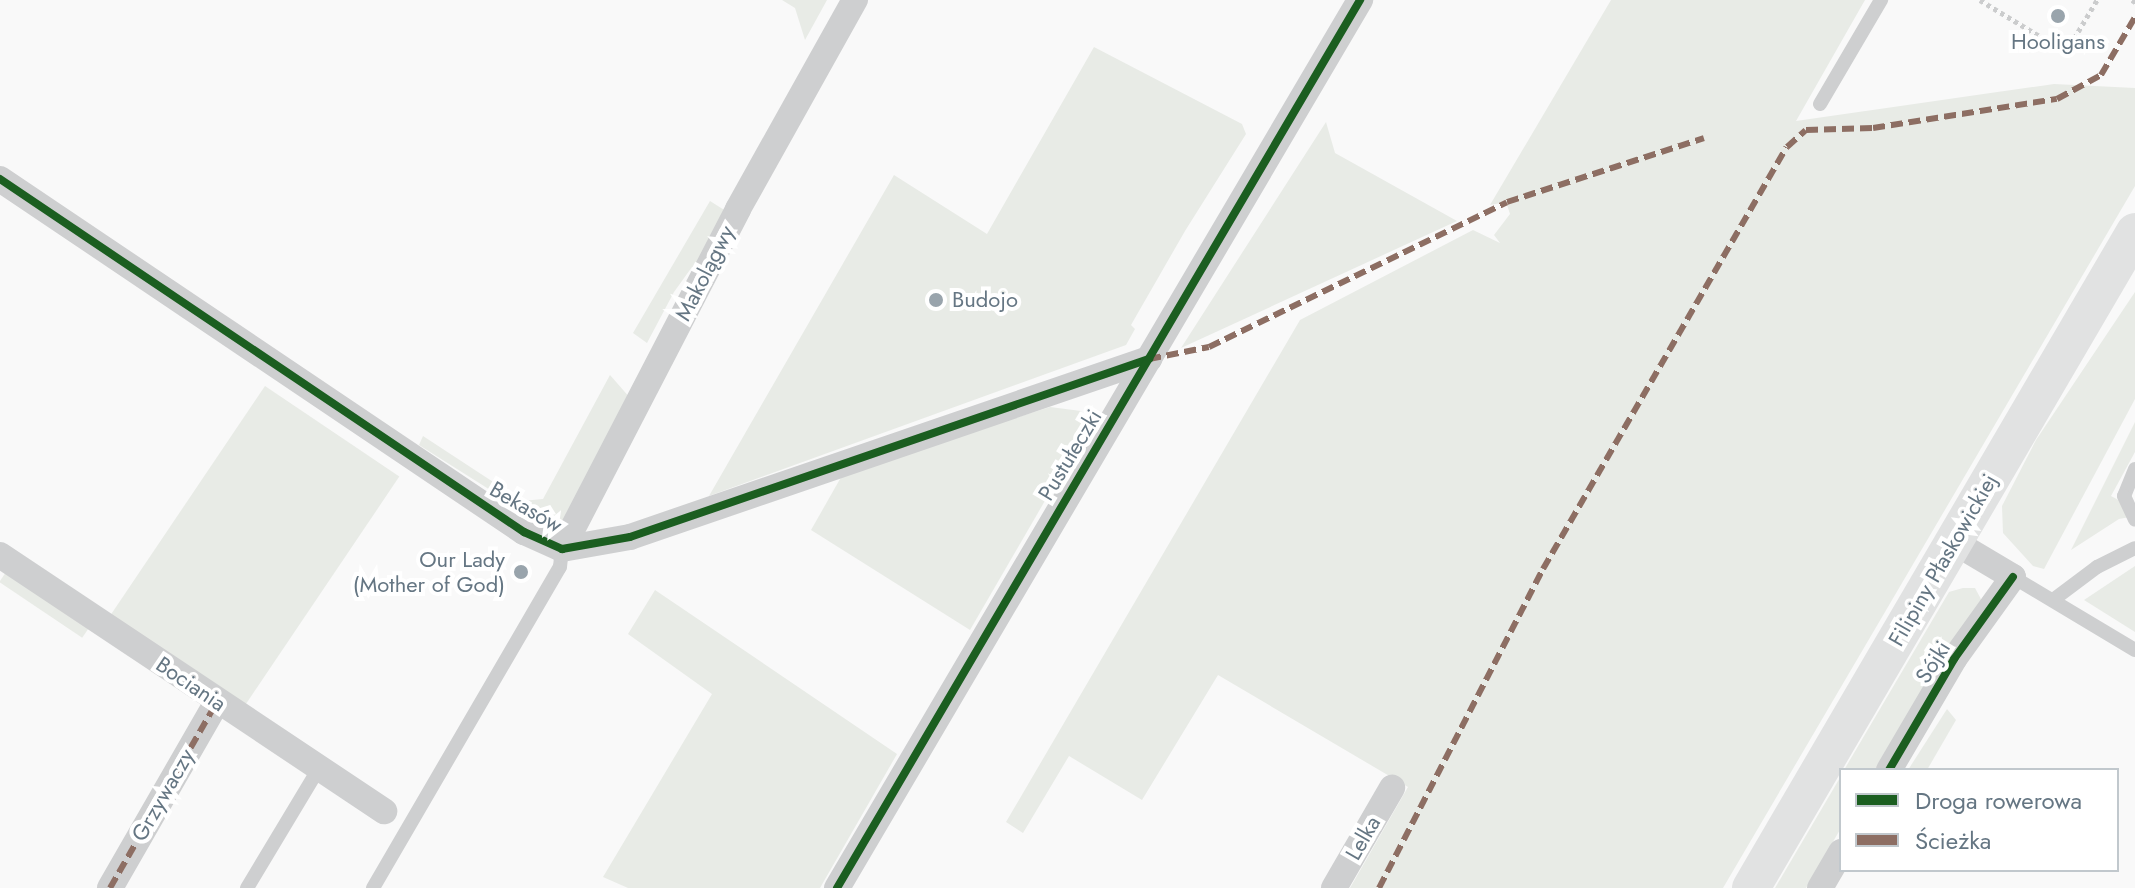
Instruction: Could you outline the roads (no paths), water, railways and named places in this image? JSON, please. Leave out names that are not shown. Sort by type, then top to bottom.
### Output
[{"type":"main road","name":"Filipiny Płaskowickiej","points":[[1751,888],[2135,232]]},
{"type":"street","name":"Makolągwy","points":[[562,549],[733,219],[855,0]]},
{"type":"street","name":"Pustułeczki","points":[[837,888],[1360,0]]},
{"type":"street","name":"Bekasów","points":[[0,179],[524,532],[562,549],[630,537],[1149,359]]},
{"type":"street","points":[[1954,542],[2013,577]]},
{"type":"street","name":"Bociania","points":[[0,555],[384,811]]},
{"type":"street","name":"Sójki","points":[[1890,768],[1954,659],[2013,577]]},
{"type":"street","name":"Grzywaczy","points":[[110,888],[217,702]]},
{"type":"street","name":"Lelka","points":[[1334,888],[1392,788]]},
{"type":"street","points":[[1820,888],[1839,855]]},
{"type":"lane","points":[[1820,104],[1881,0]]},
{"type":"lane","points":[[2135,469],[2124,496],[2135,520]]},
{"type":"lane","points":[[2053,600],[2097,567],[2135,548]]},
{"type":"lane","points":[[373,888],[560,567],[562,549]]},
{"type":"lane","points":[[2013,577],[2135,650]]},
{"type":"lane","points":[[247,888],[319,768]]},
{"type":"place","name":"Hooligans","points":[[2058,16]]},
{"type":"place","name":"Budojo","points":[[936,300]]},
{"type":"place","name":"Our Lady (Mother of God)","points":[[521,572]]}]
